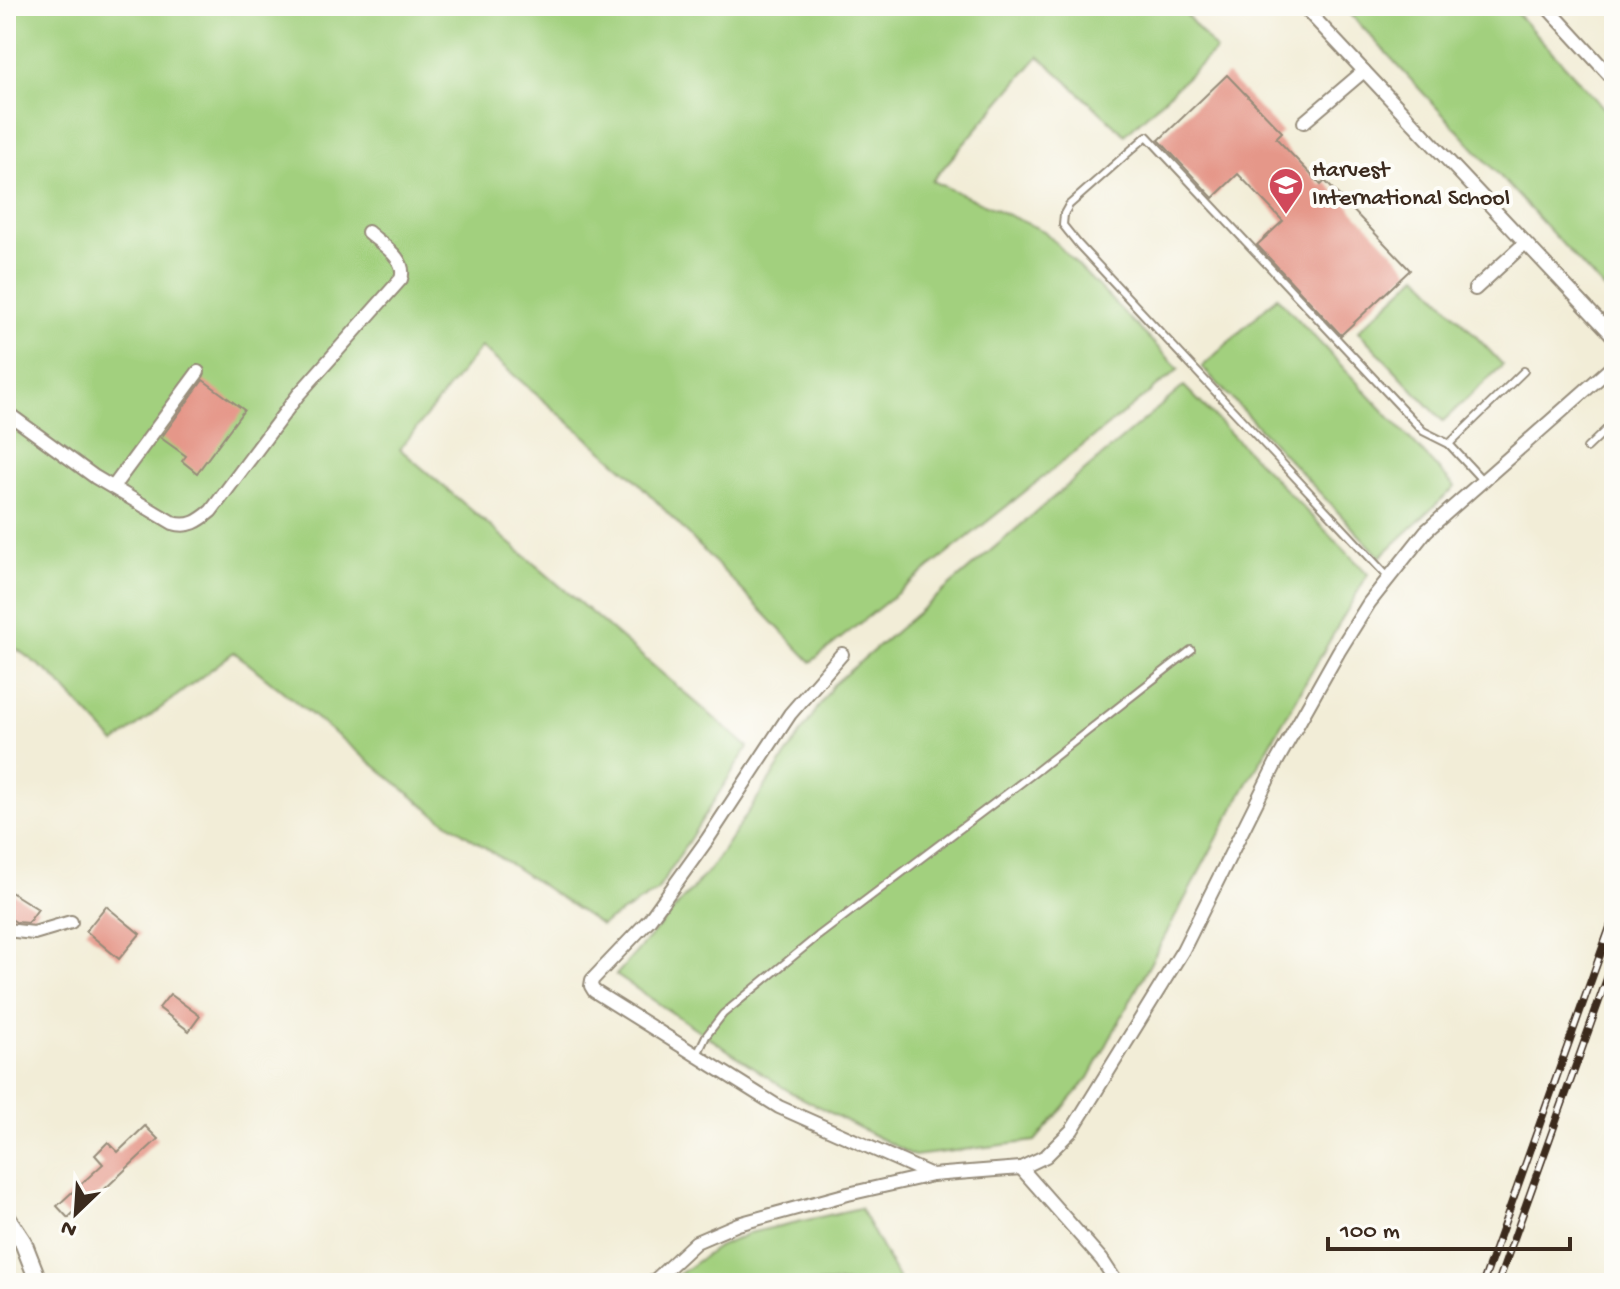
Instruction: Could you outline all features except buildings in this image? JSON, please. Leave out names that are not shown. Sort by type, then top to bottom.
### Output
[{"type":"street","points":[[1303,6],[1614,337]]},
{"type":"street","points":[[1546,6],[1614,80]]},
{"type":"street","points":[[1304,122],[1364,71]]},
{"type":"street","points":[[6,412],[113,487],[181,525],[200,521],[211,511],[298,395],[401,279],[404,271],[401,262],[368,232]]},
{"type":"street","points":[[1475,289],[1525,243]]},
{"type":"street","points":[[652,1283],[696,1242],[738,1224],[932,1175],[1021,1168],[1046,1156],[1072,1130],[1183,950],[1277,761],[1369,603],[1426,531],[1614,365]]},
{"type":"street","points":[[113,487],[198,372]]},
{"type":"street","points":[[842,654],[790,714],[707,840],[650,919],[592,980],[591,986],[594,991],[779,1107],[932,1175]]},
{"type":"street","points":[[6,930],[34,933],[71,922]]},
{"type":"street","points":[[1021,1168],[1102,1260],[1117,1283]]},
{"type":"street","points":[[6,1216],[23,1242],[39,1283]]},
{"type":"lane","points":[[1389,578],[1079,245],[1063,225],[1069,205],[1147,136],[1423,431],[1449,444],[1482,480]]},
{"type":"lane","points":[[1449,444],[1524,371]]},
{"type":"lane","points":[[1587,448],[1614,422]]},
{"type":"lane","points":[[697,1055],[706,1036],[723,1014],[806,945],[1191,650]]},
{"type":"green space","points":[[6,6],[1179,6],[1216,50],[1125,135],[1039,56],[932,181],[1044,231],[1179,369],[811,662],[632,476],[481,347],[400,449],[748,747],[657,891],[601,925],[432,812],[234,652],[115,743],[52,675],[6,641]]},
{"type":"green space","points":[[1343,6],[1510,6],[1614,119],[1614,300]]},
{"type":"green space","points":[[1418,275],[1503,365],[1443,421],[1358,331]]},
{"type":"green space","points":[[1277,297],[1455,487],[1380,557],[1202,367]]},
{"type":"green space","points":[[1184,386],[1368,574],[1234,807],[1089,1078],[1035,1141],[914,1156],[790,1092],[616,975],[711,868],[833,685]]},
{"type":"green space","points":[[860,1208],[901,1283],[667,1283],[716,1248],[749,1233]]},
{"type":"railway","points":[[1483,1283],[1614,916]]},
{"type":"railway","points":[[1498,1283],[1614,959]]},
{"type":"place","name":"Harvest International School","points":[[1286,216]]}]
